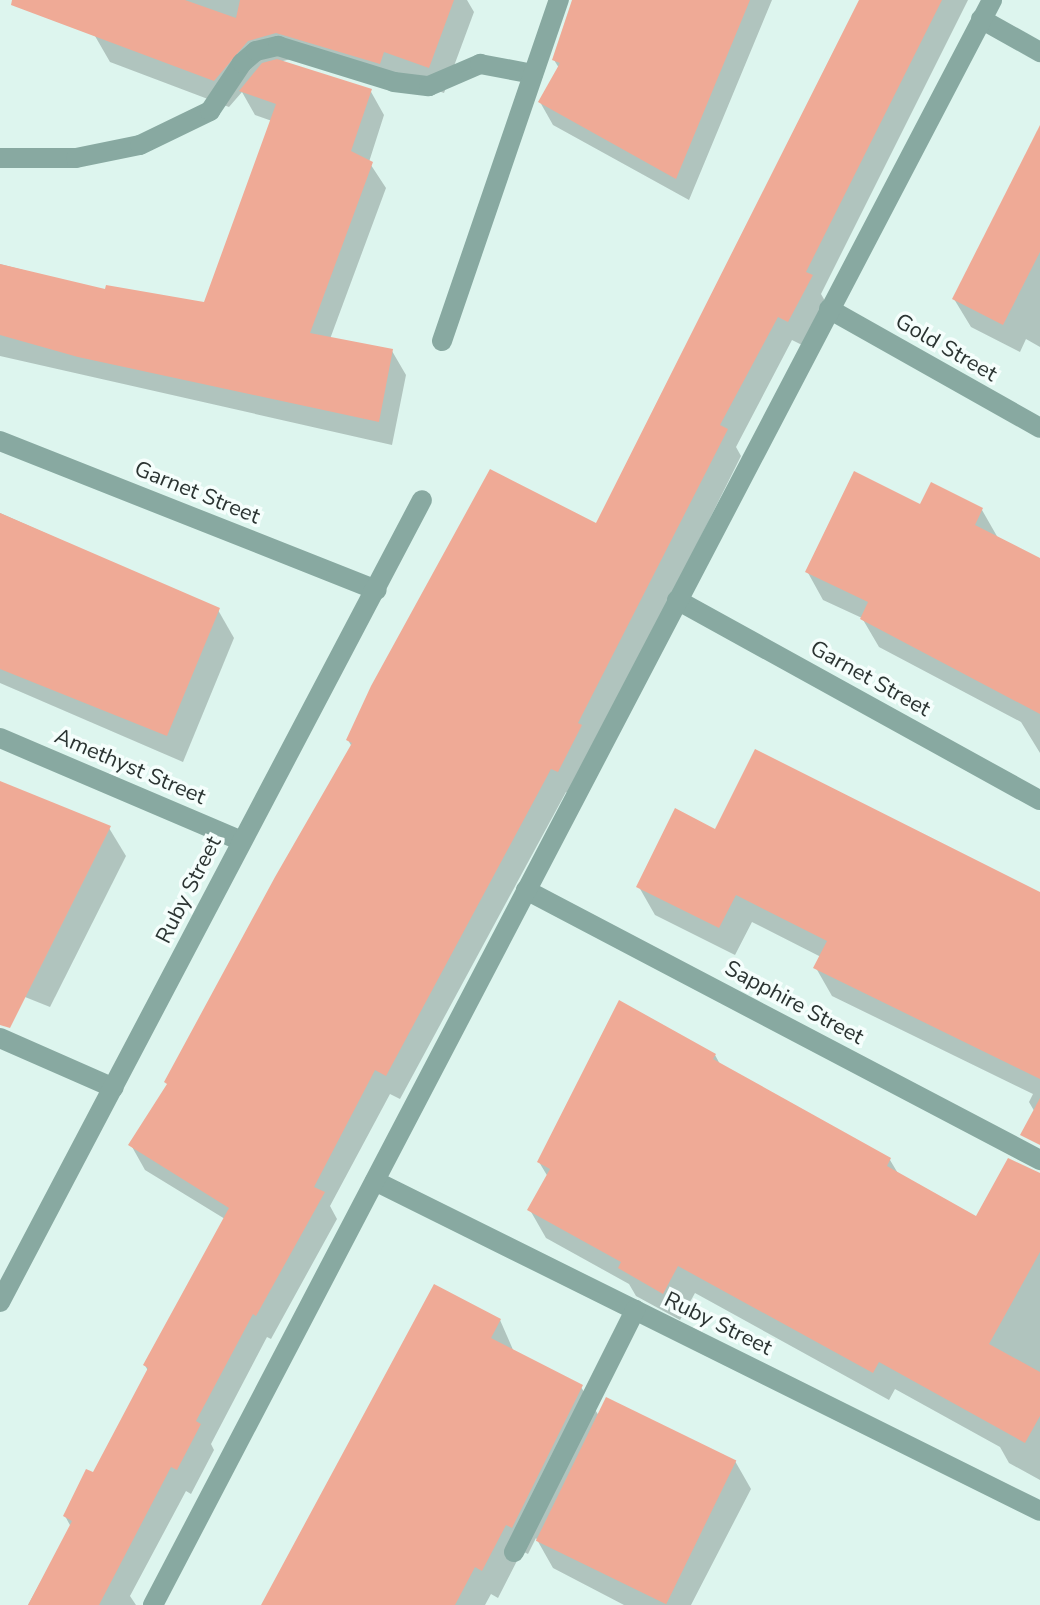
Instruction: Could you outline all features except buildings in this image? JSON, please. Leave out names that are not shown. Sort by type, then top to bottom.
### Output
[{"type":"street","points":[[442,341],[559,0]]},
{"type":"street","points":[[153,1605],[992,0]]},
{"type":"street","points":[[981,19],[1040,52]]},
{"type":"street","points":[[0,158],[76,158],[140,145],[210,111],[242,63],[256,51],[278,46],[394,82],[429,86],[480,64],[533,74]]},
{"type":"street","name":"Gold Street","points":[[829,309],[1040,428]]},
{"type":"street","name":"Garnet Street","points":[[0,441],[377,590]]},
{"type":"street","name":"Ruby Street","points":[[0,1302],[422,500]]},
{"type":"street","name":"Garnet Street","points":[[677,600],[1040,800]]},
{"type":"street","name":"Amethyst Street","points":[[0,738],[241,841]]},
{"type":"street","name":"Sapphire Street","points":[[526,890],[1040,1160]]},
{"type":"street","points":[[0,1038],[114,1088]]},
{"type":"street","name":"Ruby Street","points":[[375,1181],[1040,1511]]},
{"type":"street","points":[[514,1552],[635,1310]]}]
